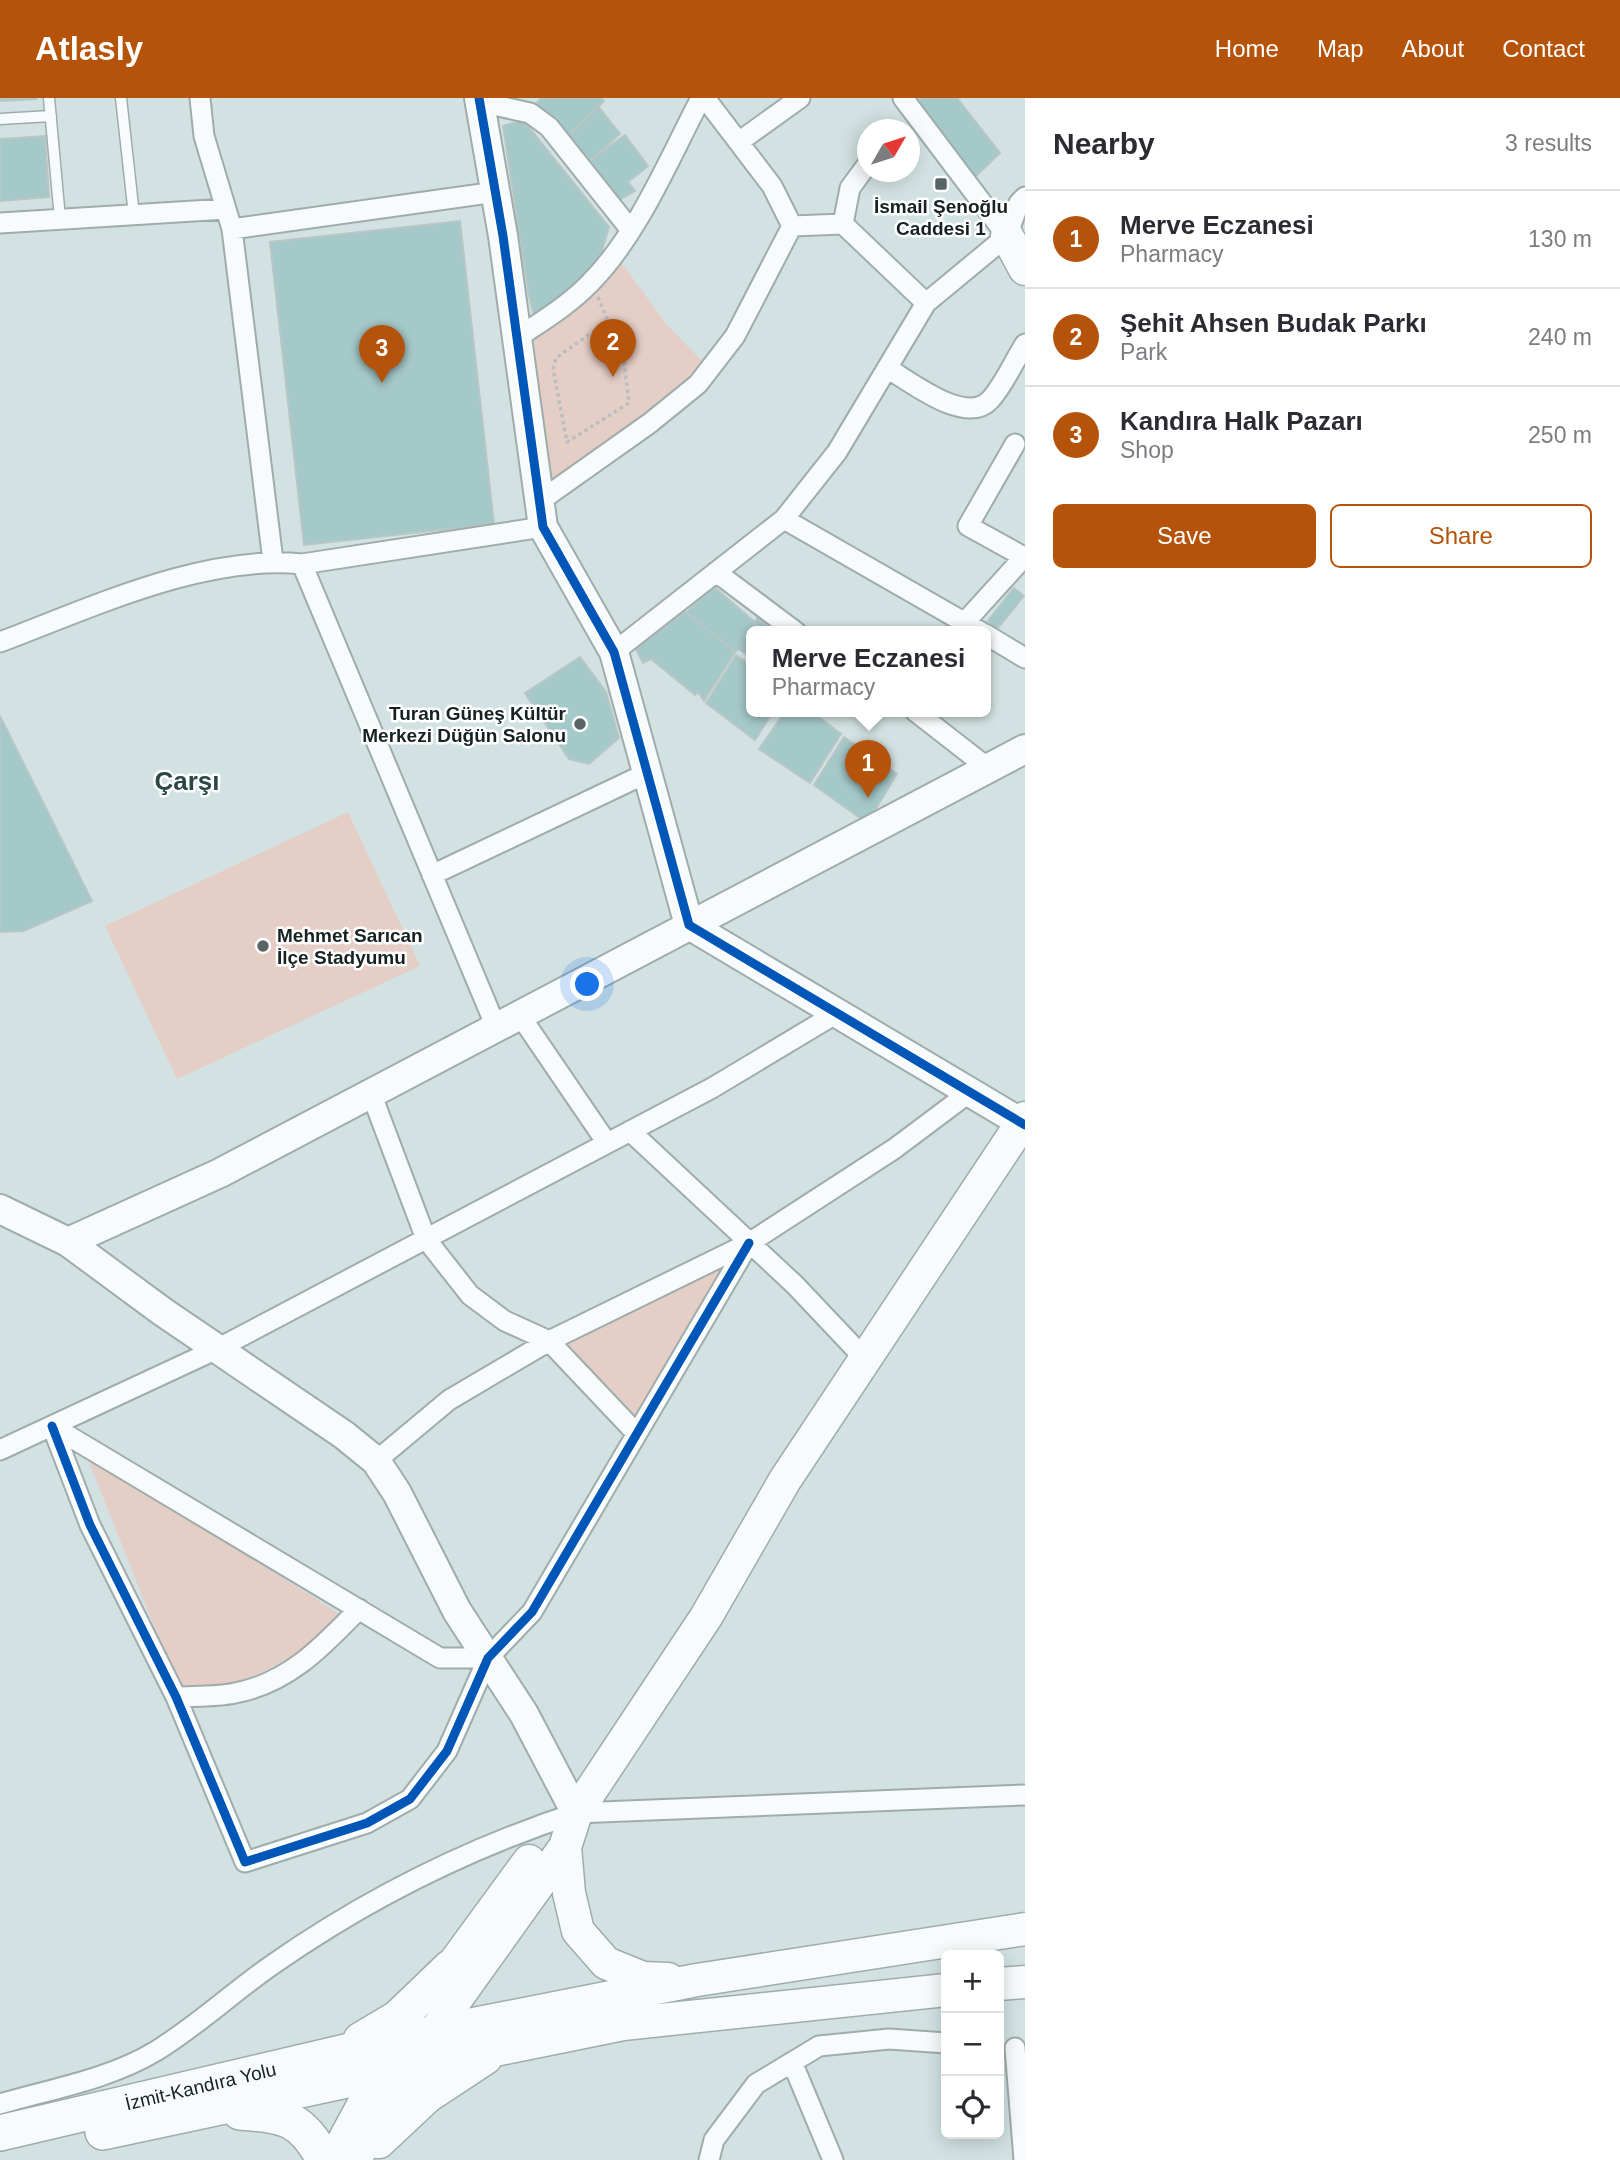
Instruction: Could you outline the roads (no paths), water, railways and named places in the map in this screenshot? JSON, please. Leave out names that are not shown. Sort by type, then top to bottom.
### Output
[{"type":"highway","points":[[296,2063],[380,2031],[398,2018],[450,1968]]},
{"type":"highway","name":"İzmit-Kandıra Yolu","points":[[0,2133],[296,2063],[397,2060]]},
{"type":"highway","name":"İzmit-Kandıra Yolu","points":[[0,2154],[205,2110],[397,2060]]},
{"type":"highway","points":[[205,2110],[281,2115],[307,2131],[326,2160]]},
{"type":"main road","points":[[1007,236],[1025,269]]},
{"type":"main road","points":[[354,2160],[397,2060],[435,2031],[565,1847],[576,1812],[705,1617],[785,1480],[1024,1122]]},
{"type":"main road","points":[[333,2160],[397,2060],[450,1968],[550,1833],[576,1812]]},
{"type":"main road","points":[[565,1847],[569,1893],[578,1931],[606,1963],[643,1978],[697,1980]]},
{"type":"main road","points":[[435,2031],[697,1980],[1025,1928]]},
{"type":"main road","points":[[1004,1984],[1025,1982]]},
{"type":"main road","points":[[397,2060],[500,2049],[623,2024],[941,1991]]},
{"type":"main road","points":[[360,2160],[427,2097],[500,2049]]},
{"type":"street","points":[[200,98],[204,136],[232,229],[273,561]]},
{"type":"street","points":[[517,338],[565,305],[591,282],[615,254],[703,98],[740,141],[772,187],[792,226]]},
{"type":"street","points":[[740,141],[800,98]]},
{"type":"street","points":[[905,98],[912,119]]},
{"type":"street","points":[[629,229],[548,127],[530,113],[480,100],[496,192],[542,514],[614,652],[689,925],[1024,1122]]},
{"type":"street","points":[[920,132],[1007,236]]},
{"type":"street","points":[[843,224],[850,188],[857,179]]},
{"type":"street","points":[[232,229],[496,192]]},
{"type":"street","points":[[614,652],[785,519],[836,452],[926,303],[1007,236],[1019,203],[1025,197]]},
{"type":"street","points":[[0,223],[226,209]]},
{"type":"street","points":[[792,226],[843,224],[926,303]]},
{"type":"street","points":[[0,642],[194,574],[273,561],[302,564],[542,514],[698,384],[735,337],[792,226]]},
{"type":"street","points":[[887,368],[957,409],[973,409],[989,401],[1025,344]]},
{"type":"street","points":[[979,626],[1025,556],[968,526],[1015,444]]},
{"type":"street","points":[[785,519],[972,626]]},
{"type":"street","points":[[302,564],[432,875],[508,1021],[607,1143]]},
{"type":"street","points":[[716,572],[788,626]]},
{"type":"street","points":[[991,637],[1025,658]]},
{"type":"street","points":[[922,717],[988,768]]},
{"type":"street","points":[[68,1242],[220,1173],[1025,748]]},
{"type":"street","points":[[432,875],[647,773]]},
{"type":"street","points":[[0,1450],[217,1349],[712,1088],[837,1013]]},
{"type":"street","points":[[376,1461],[449,1400],[549,1341],[749,1243],[894,1149],[970,1092]]},
{"type":"street","points":[[371,1093],[426,1238],[470,1295],[505,1321],[549,1341],[636,1433]]},
{"type":"street","points":[[630,1131],[749,1243],[865,1359]]},
{"type":"street","points":[[0,1209],[68,1242],[217,1349],[344,1435],[376,1461],[397,1493],[457,1611],[524,1714],[576,1812]]},
{"type":"street","points":[[52,1426],[90,1525],[176,1697],[245,1862],[367,1823],[410,1800],[447,1751],[488,1658],[531,1612],[749,1243]]},
{"type":"street","points":[[52,1426],[440,1658],[488,1658]]},
{"type":"street","points":[[176,1697],[235,1693],[284,1676],[313,1656],[359,1609]]},
{"type":"street","points":[[0,2104],[111,2071],[156,2051],[274,1964],[400,1886],[528,1828],[576,1812],[1025,1795]]},
{"type":"street","points":[[709,2160],[714,2140],[756,2084],[819,2046],[889,2039],[941,2043]]},
{"type":"street","points":[[1013,2048],[1024,2160]]},
{"type":"street","points":[[792,2062],[833,2160]]},
{"type":"lane","points":[[49,98],[60,219]]},
{"type":"lane","points":[[121,98],[134,215]]},
{"type":"lane","points":[[0,119],[51,116]]},
{"type":"place","name":"İsmail Şenoğlu Caddesi 1","points":[[941,184]]},
{"type":"place","name":"Şehit Ahsen Budak Parkı","points":[[613,377]]},
{"type":"place","name":"Kandıra Halk Pazarı","points":[[382,383]]},
{"type":"place","name":"Turan Güneş Kültür Merkezi Düğün Salonu","points":[[580,724]]},
{"type":"place","name":"Merve Eczanesi","points":[[868,798]]},
{"type":"place","name":"Mehmet Sarıcan İlçe Stadyumu","points":[[263,946]]},
{"type":"district","name":"Çarşı","points":[[187,781]]}]
